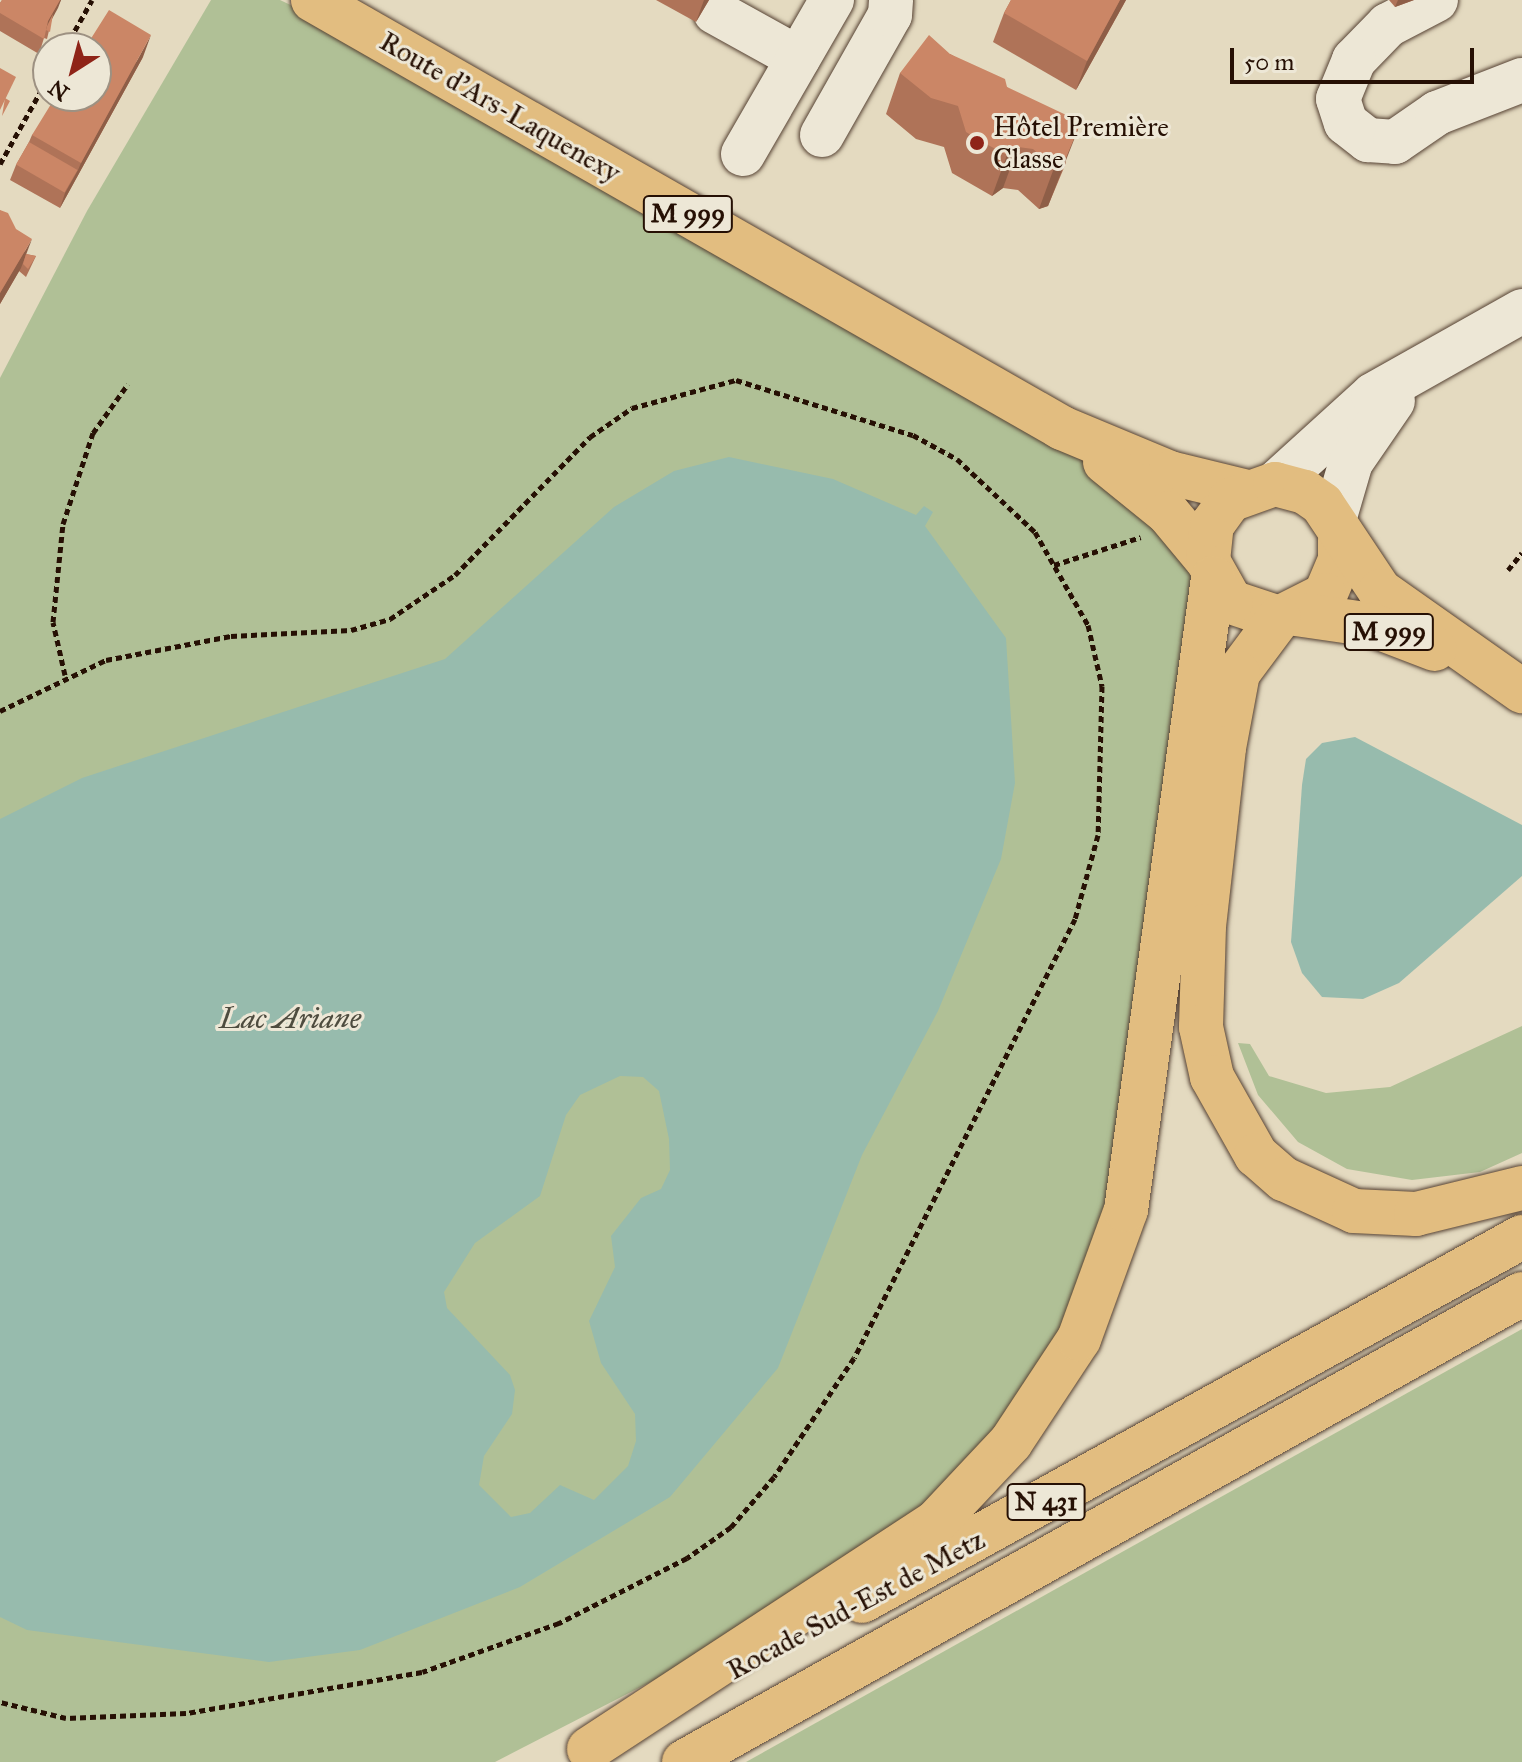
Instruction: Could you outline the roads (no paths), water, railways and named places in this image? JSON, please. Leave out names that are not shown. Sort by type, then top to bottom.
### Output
[{"type":"main road","name":"Route d'Ars-Laquenexy","points":[[313,0],[1062,428],[1170,473],[1259,487]]},
{"type":"main road","name":"Route d'Ars-Laquenexy","points":[[1062,428],[1168,513],[1210,570]]},
{"type":"main road","points":[[578,1756],[935,1523],[1011,1442],[1079,1339],[1126,1210],[1210,570],[1212,525],[1259,487],[1305,492],[1337,530],[1335,579],[1287,616],[1238,673],[1224,748],[1204,926],[1201,1027],[1212,1077],[1256,1155],[1284,1179],[1354,1211],[1416,1214],[1522,1188]]},
{"type":"main road","name":"M 999","points":[[1337,530],[1380,591],[1478,665],[1522,691]]},
{"type":"main road","points":[[1210,570],[1245,611],[1287,616]]},
{"type":"main road","name":"M 999","points":[[1287,616],[1372,625],[1478,665]]},
{"type":"main road","name":"Rocade Sud-Est de Metz","points":[[578,1756],[1522,1237]]},
{"type":"main road","name":"Rocade Sud-Est de Metz","points":[[684,1762],[1522,1294]]},
{"type":"street","points":[[743,154],[832,0]]},
{"type":"street","points":[[822,135],[890,15],[891,0]]},
{"type":"street","points":[[1436,0],[1388,25],[1354,60],[1338,99],[1346,123],[1368,140],[1395,142],[1437,113],[1522,80]]},
{"type":"street","points":[[715,12],[798,58]]},
{"type":"street","points":[[1259,487],[1373,395],[1419,373],[1522,311]]},
{"type":"street","points":[[1337,530],[1351,462],[1419,373]]},
{"type":"water","name":"Lac Ariane","points":[[729,457],[833,479],[916,515],[924,506],[933,512],[925,526],[1006,638],[1015,783],[1001,859],[938,1011],[862,1155],[778,1368],[670,1497],[520,1587],[360,1650],[269,1662],[27,1630],[0,1617],[0,819],[82,778],[445,659],[614,507],[674,471]],"holes":[[[620,1076],[643,1077],[659,1091],[669,1139],[670,1170],[661,1189],[641,1198],[611,1236],[615,1267],[589,1321],[601,1363],[635,1414],[636,1441],[628,1466],[594,1500],[560,1485],[530,1513],[511,1517],[479,1485],[484,1456],[512,1414],[515,1390],[510,1375],[447,1308],[444,1292],[475,1243],[540,1196],[566,1115],[580,1095]]]},
{"type":"water","points":[[1355,737],[1522,825],[1522,876],[1399,983],[1363,999],[1322,997],[1302,973],[1291,942],[1306,759],[1322,743]]},
{"type":"place","name":"Hôtel Première Classe","points":[[977,143]]}]
